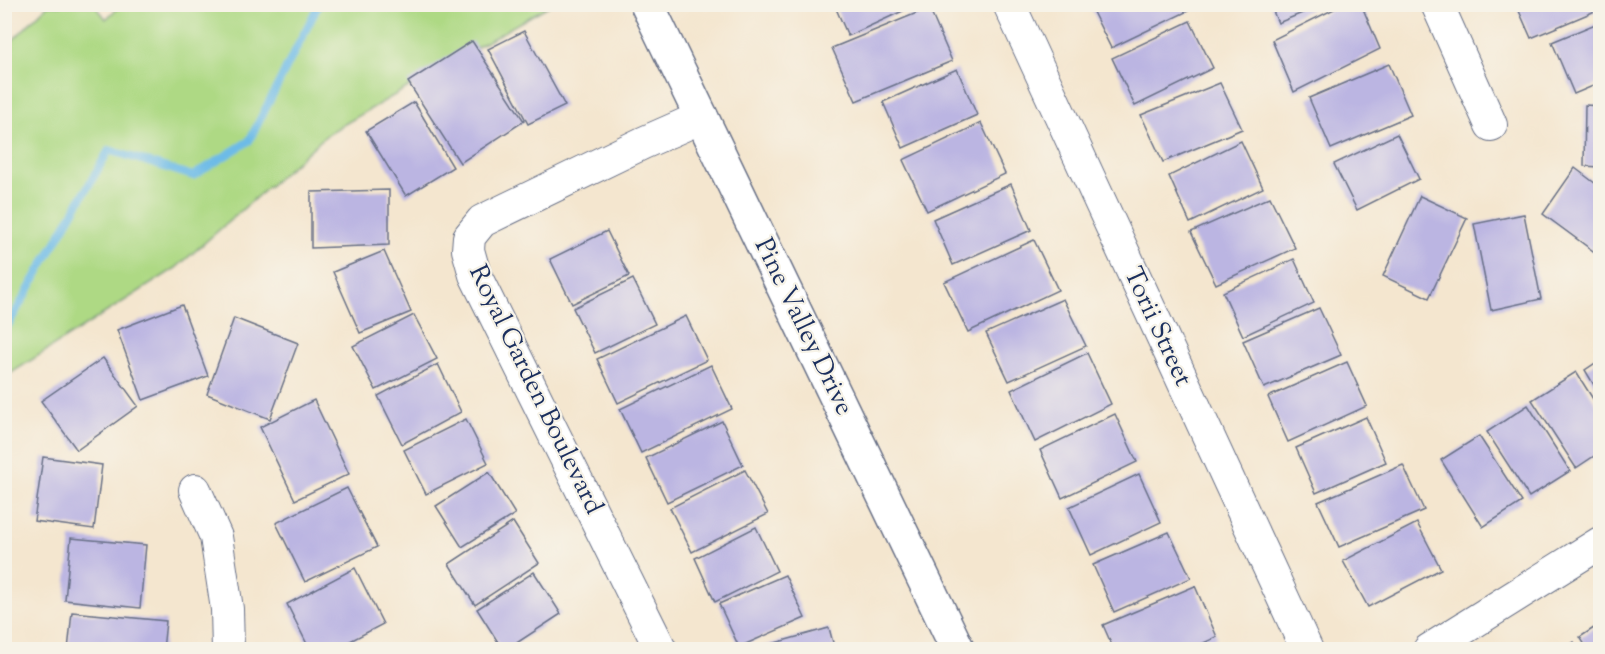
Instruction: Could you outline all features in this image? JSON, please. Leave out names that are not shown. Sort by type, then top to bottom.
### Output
[{"type":"main road","name":"Pine Valley Drive","points":[[647,4],[958,650]]},
{"type":"street","name":"Torii Street","points":[[1009,4],[1307,650]]},
{"type":"street","points":[[1437,4],[1491,125]]},
{"type":"street","name":"Royal Garden Boulevard","points":[[661,650],[475,275],[468,250],[469,237],[482,221],[702,117]]},
{"type":"street","points":[[195,490],[216,537],[227,609],[228,650]]},
{"type":"street","points":[[1429,650],[1600,543]]},
{"type":"green space","points":[[122,4],[550,5],[329,133],[176,268],[5,377],[5,48],[48,5],[95,5],[106,19]]},
{"type":"building","points":[[834,4],[918,4],[848,36]]},
{"type":"building","points":[[1089,4],[1184,4],[1188,11],[1111,48]]},
{"type":"building","points":[[1270,4],[1322,4],[1322,5],[1278,23]]},
{"type":"building","points":[[1344,4],[1361,4],[1380,49],[1294,92],[1272,40]]},
{"type":"building","points":[[1516,4],[1600,4],[1600,9],[1531,38]]},
{"type":"building","points":[[929,8],[952,61],[856,101],[832,48]]},
{"type":"building","points":[[1190,21],[1213,68],[1135,106],[1112,58]]},
{"type":"building","points":[[1600,22],[1600,83],[1574,94],[1552,42]]},
{"type":"building","points":[[524,31],[565,106],[528,124],[488,49]]},
{"type":"building","points":[[472,41],[524,121],[460,163],[408,82]]},
{"type":"building","points":[[1389,64],[1411,115],[1331,149],[1309,98]]},
{"type":"building","points":[[957,69],[977,115],[903,148],[883,102]]},
{"type":"building","points":[[1220,83],[1242,129],[1163,162],[1141,115]]},
{"type":"building","points":[[414,102],[453,167],[406,196],[366,131]]},
{"type":"building","points":[[1585,105],[1600,106],[1600,167],[1584,166]]},
{"type":"building","points":[[981,123],[1005,174],[927,211],[903,160]]},
{"type":"building","points":[[1397,134],[1419,179],[1357,210],[1334,164]]},
{"type":"building","points":[[1241,141],[1263,188],[1190,223],[1169,176]]},
{"type":"building","points":[[1575,168],[1600,187],[1600,256],[1543,214]]},
{"type":"building","points":[[1011,184],[1031,230],[953,265],[933,219]]},
{"type":"building","points":[[389,190],[389,245],[311,248],[311,192]]},
{"type":"building","points":[[1420,196],[1467,218],[1429,298],[1383,276]]},
{"type":"building","points":[[1270,197],[1295,248],[1216,284],[1191,232]]},
{"type":"building","points":[[1524,214],[1541,299],[1491,310],[1474,224]]},
{"type":"building","points":[[607,231],[629,276],[572,304],[550,259]]},
{"type":"building","points":[[1034,240],[1058,290],[968,332],[944,282]]},
{"type":"building","points":[[384,251],[411,312],[360,333],[333,272]]},
{"type":"building","points":[[1294,259],[1314,303],[1243,336],[1223,292]]},
{"type":"building","points":[[633,279],[655,324],[595,353],[573,308]]},
{"type":"building","points":[[1063,299],[1086,346],[1009,381],[986,333]]},
{"type":"building","points":[[182,305],[208,376],[143,400],[117,330]]},
{"type":"building","points":[[1319,308],[1341,355],[1264,388],[1243,341]]},
{"type":"building","points":[[414,315],[437,359],[376,390],[353,346]]},
{"type":"building","points":[[686,316],[707,360],[618,403],[597,359]]},
{"type":"building","points":[[234,318],[298,343],[270,419],[207,394]]},
{"type":"building","points":[[1087,353],[1111,404],[1035,442],[1011,390]]},
{"type":"building","points":[[103,358],[138,406],[77,450],[41,401]]},
{"type":"building","points":[[1600,360],[1600,395],[1585,370]]},
{"type":"building","points":[[1347,362],[1367,406],[1288,442],[1268,397]]},
{"type":"building","points":[[438,364],[461,412],[402,444],[378,396]]},
{"type":"building","points":[[711,365],[732,409],[641,453],[620,409]]},
{"type":"building","points":[[1576,372],[1600,410],[1600,452],[1576,468],[1532,400]]},
{"type":"building","points":[[314,400],[349,474],[295,500],[260,427]]},
{"type":"building","points":[[1528,405],[1570,471],[1529,497],[1487,432]]},
{"type":"building","points":[[1115,414],[1137,462],[1062,498],[1040,450]]},
{"type":"building","points":[[1366,417],[1386,462],[1316,493],[1296,448]]},
{"type":"building","points":[[466,419],[488,463],[426,494],[404,450]]},
{"type":"building","points":[[722,421],[743,465],[667,502],[646,458]]},
{"type":"building","points":[[1479,436],[1522,502],[1483,527],[1441,460]]},
{"type":"building","points":[[43,457],[102,465],[94,529],[34,521]]},
{"type":"building","points":[[1403,465],[1424,510],[1339,547],[1318,502]]},
{"type":"building","points":[[745,470],[768,514],[692,552],[670,508]]},
{"type":"building","points":[[489,472],[515,514],[462,547],[436,506]]},
{"type":"building","points":[[1139,474],[1161,522],[1091,555],[1069,507]]},
{"type":"building","points":[[347,488],[377,547],[305,582],[276,523]]},
{"type":"building","points":[[513,522],[539,563],[475,605],[449,564]]},
{"type":"building","points":[[1417,523],[1441,569],[1368,607],[1343,561]]},
{"type":"building","points":[[756,527],[777,571],[715,602],[695,558]]},
{"type":"building","points":[[1169,532],[1191,578],[1114,612],[1093,565]]},
{"type":"building","points":[[71,538],[146,545],[140,608],[65,600]]},
{"type":"building","points":[[355,568],[383,624],[333,650],[310,650],[287,604]]},
{"type":"building","points":[[534,572],[561,614],[503,650],[477,609]]},
{"type":"building","points":[[785,575],[805,618],[739,647],[719,604]]},
{"type":"building","points":[[1195,586],[1217,637],[1188,650],[1114,650],[1103,625]]},
{"type":"building","points":[[72,612],[166,621],[163,650],[68,650]]},
{"type":"building","points":[[1600,624],[1600,650],[1588,650],[1580,637]]},
{"type":"building","points":[[829,628],[835,650],[753,650],[753,649]]},
{"type":"building","points":[[1574,642],[1578,650],[1561,650]]},
{"type":"waterway","points":[[4,332],[109,150],[193,176],[249,141],[319,4]]}]
